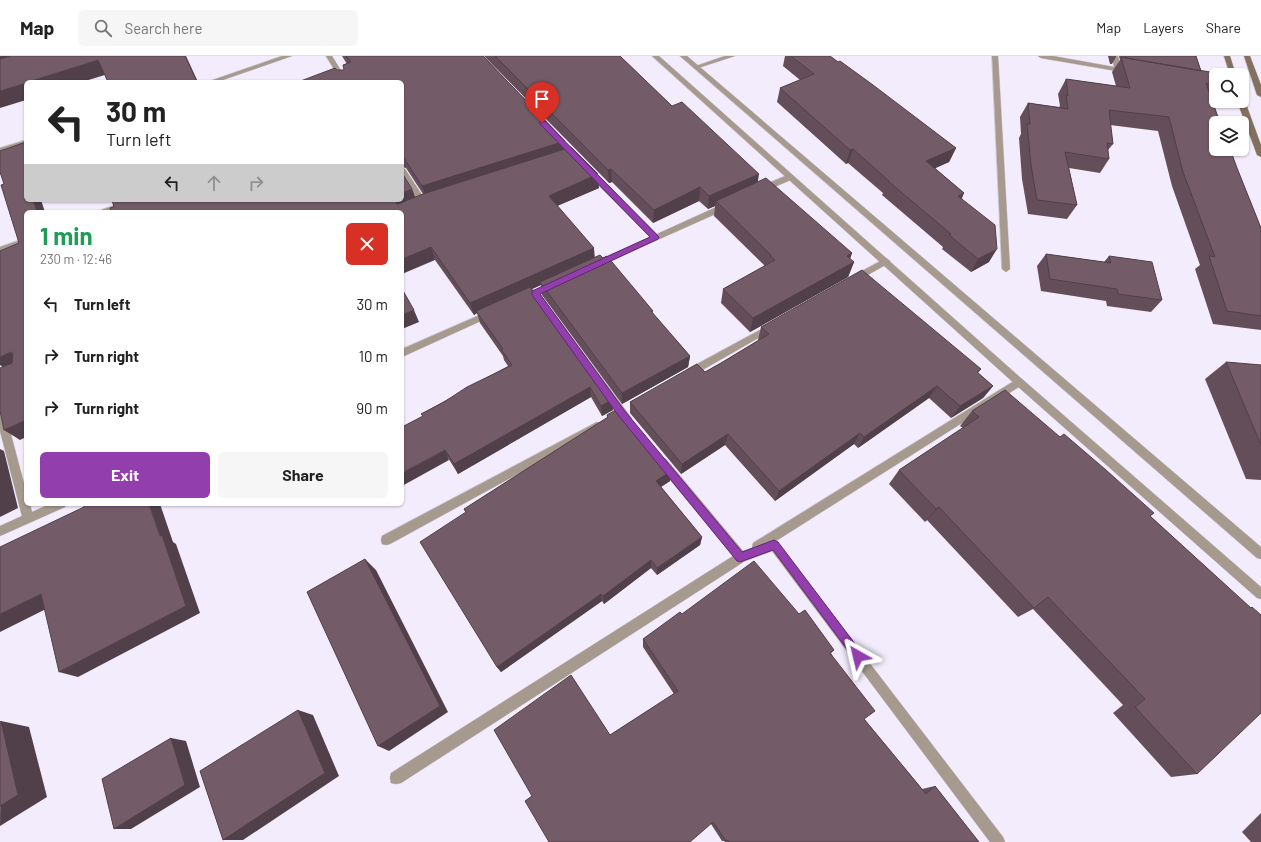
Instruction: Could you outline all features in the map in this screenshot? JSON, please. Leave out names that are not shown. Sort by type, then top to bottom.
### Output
[{"type":"main road","points":[[1227,56],[1230,68]]},
{"type":"main road","points":[[1247,56],[1261,95]]},
{"type":"main road","points":[[1244,108],[1261,155]]},
{"type":"street","points":[[216,80],[289,56]]},
{"type":"street","points":[[328,56],[344,80]]},
{"type":"street","points":[[655,56],[886,261],[1019,382],[1261,594]]},
{"type":"street","points":[[683,56],[1261,554]]},
{"type":"street","points":[[696,67],[732,56]]},
{"type":"street","points":[[995,56],[1006,269]]},
{"type":"street","points":[[1041,56],[1133,72]]},
{"type":"street","points":[[1115,56],[1118,69]]},
{"type":"street","points":[[0,151],[24,143]]},
{"type":"street","points":[[585,167],[655,237]]},
{"type":"street","points":[[404,173],[428,203],[404,212]]},
{"type":"street","points":[[755,193],[790,176]]},
{"type":"street","points":[[110,210],[132,202]]},
{"type":"street","points":[[592,267],[734,202]]},
{"type":"street","points":[[0,250],[24,242]]},
{"type":"street","points":[[845,285],[886,261]]},
{"type":"street","points":[[535,293],[618,414],[636,431]]},
{"type":"street","points":[[404,352],[500,309]]},
{"type":"street","points":[[682,378],[777,323]]},
{"type":"street","points":[[396,778],[740,557],[1019,382]]},
{"type":"street","points":[[0,412],[24,503]]},
{"type":"street","points":[[386,540],[618,414]]},
{"type":"street","points":[[656,455],[740,557]]},
{"type":"street","points":[[25,506],[28,518]]},
{"type":"street","points":[[0,531],[56,506]]},
{"type":"street","points":[[740,557],[774,545],[998,842]]},
{"type":"building","points":[[11,56],[185,56],[196,80],[107,80],[98,60],[34,80],[24,80],[24,84],[0,91],[0,59]]},
{"type":"building","points":[[346,56],[483,56],[565,141],[422,186],[404,158],[404,80],[303,80],[335,68],[337,70],[344,70],[343,65],[351,62]]},
{"type":"building","points":[[495,56],[620,56],[672,106],[682,102],[759,174],[709,196],[700,187],[654,210],[611,169],[608,170]]},
{"type":"building","points":[[791,56],[830,56],[838,62],[840,61],[956,148],[926,161],[964,193],[958,196],[995,225],[997,249],[978,259],[853,149],[850,150],[780,88],[814,74]]},
{"type":"building","points":[[1125,56],[1196,56],[1201,71],[1126,58]]},
{"type":"building","points":[[1121,57],[1209,72],[1209,83],[1206,83],[1209,92],[1209,108],[1215,108],[1218,116],[1209,116],[1209,156],[1233,156],[1261,228],[1261,316],[1227,311],[1209,256],[1215,257],[1183,172],[1169,117],[1109,110],[1113,144],[1107,143],[1109,159],[1065,152],[1077,205],[1037,200],[1031,165],[1027,124],[1030,124],[1028,103],[1068,109],[1066,79],[1130,88]]},
{"type":"building","points":[[24,143],[24,202],[34,202],[36,210],[24,210],[24,421],[4,430],[0,411],[0,368],[12,363],[13,353],[11,352],[0,357],[0,251],[19,243],[1,185],[4,184],[0,172],[0,151]]},
{"type":"building","points":[[571,147],[598,174],[549,196],[594,248],[470,303],[431,247],[404,258],[404,210],[110,210],[110,208],[114,207],[113,202],[396,202],[398,204],[423,194]]},
{"type":"building","points":[[404,176],[412,189],[404,192]]},
{"type":"building","points":[[766,178],[852,253],[847,256],[854,262],[753,318],[723,289],[775,260],[716,201]]},
{"type":"building","points":[[1046,254],[1111,263],[1109,256],[1152,262],[1162,300],[1118,294],[1117,289],[1050,279]]},
{"type":"building","points":[[600,255],[603,258],[607,256],[653,311],[651,311],[690,356],[622,393],[540,282]]},
{"type":"building","points":[[862,270],[981,369],[977,372],[993,386],[960,406],[937,386],[864,437],[860,433],[779,491],[728,434],[682,464],[630,402],[697,364],[705,372],[721,363],[769,334],[761,327]]},
{"type":"building","points":[[530,287],[612,400],[601,406],[590,387],[454,464],[445,450],[404,472],[404,426],[423,416],[421,414],[444,402],[467,387],[512,365],[501,349],[503,349],[476,311]]},
{"type":"building","points":[[404,292],[414,310],[404,314]]},
{"type":"building","points":[[1226,362],[1261,365],[1261,445]]},
{"type":"building","points":[[1005,390],[1060,437],[1064,434],[1106,470],[1154,513],[1150,516],[1251,608],[1252,607],[1261,615],[1261,713],[1197,774],[1135,707],[1145,699],[1048,597],[1034,608],[939,507],[936,509],[899,470],[979,417],[972,411]]},
{"type":"building","points":[[619,408],[671,471],[656,481],[702,537],[657,568],[651,560],[603,596],[601,594],[497,667],[420,542],[466,512],[464,509],[608,417],[607,415]]},
{"type":"building","points":[[150,506],[160,536],[162,535],[186,606],[59,672],[41,594],[0,614],[0,547],[84,507]]},
{"type":"building","points":[[365,559],[440,706],[378,746],[307,592]]},
{"type":"building","points":[[754,561],[799,614],[805,610],[834,650],[830,653],[875,711],[864,719],[926,794],[935,786],[979,842],[729,842],[728,840],[726,841],[713,822],[690,842],[549,842],[525,801],[532,796],[494,730],[571,675],[610,735],[678,691],[643,639],[680,612],[682,614]]},
{"type":"building","points":[[298,710],[325,773],[223,840],[200,771]]},
{"type":"building","points":[[1,721],[18,795],[0,806],[0,722]]},
{"type":"building","points":[[171,738],[185,785],[114,829],[102,779]]},
{"type":"route","points":[[542,123],[655,237],[535,293],[621,412],[740,557],[774,545],[858,656]]}]
